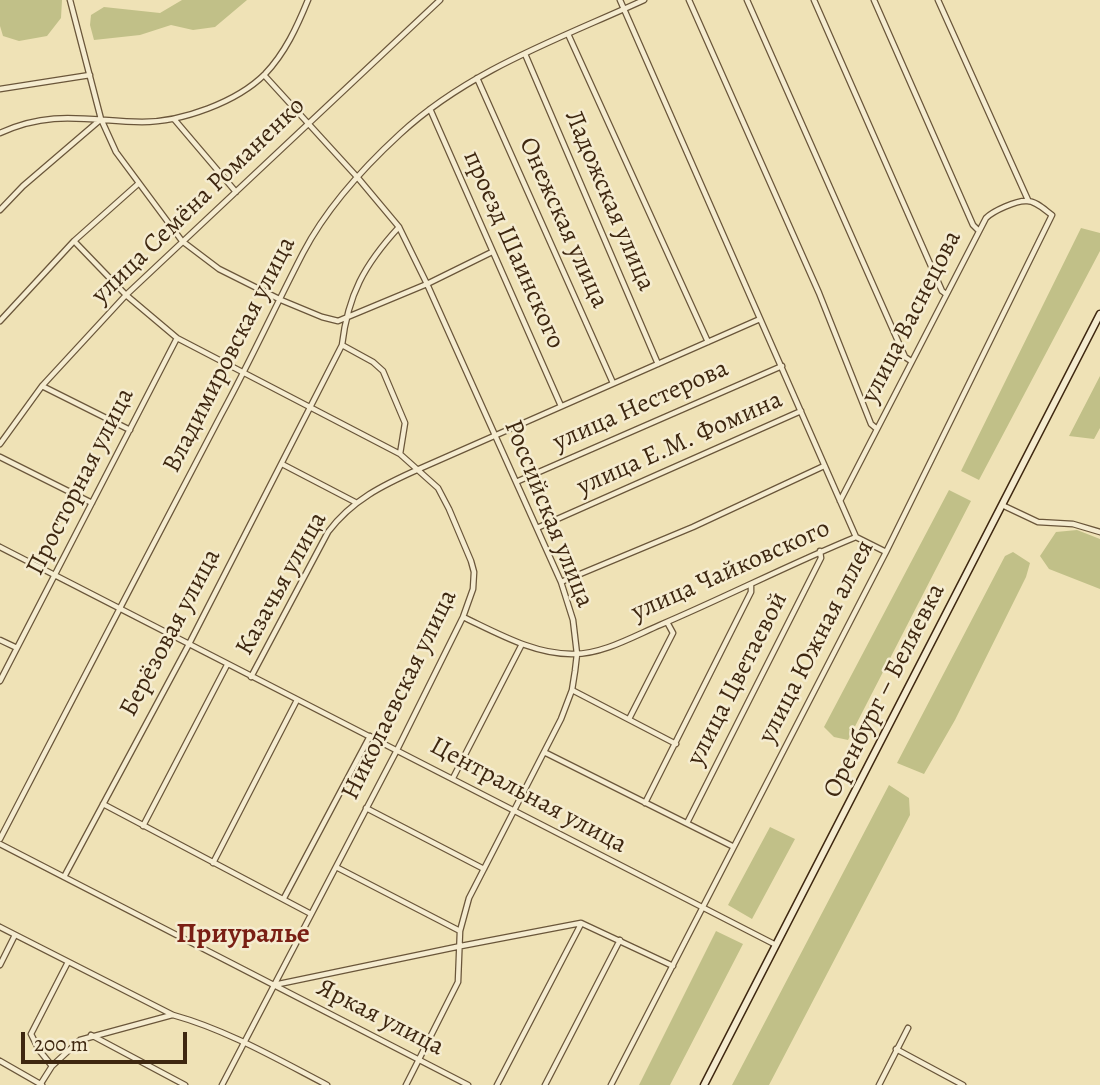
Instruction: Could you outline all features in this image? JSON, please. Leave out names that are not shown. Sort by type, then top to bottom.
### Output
[{"type":"main road","name":"Оренбург – Беляевка","points":[[704,1085],[1100,314]]},
{"type":"street","points":[[70,0],[101,119],[116,152],[182,241],[219,269],[281,300],[333,320],[345,318],[427,284],[492,252]]},
{"type":"street","points":[[0,133],[20,124],[65,116],[144,122],[174,119],[215,105],[264,75],[291,37],[308,0]]},
{"type":"street","name":"улица Семёна Романенко","points":[[0,444],[42,386],[126,295],[440,0]]},
{"type":"street","points":[[621,0],[856,537],[886,552]]},
{"type":"street","name":"Владимировская улица","points":[[0,842],[316,232],[359,178],[399,135],[430,109],[477,78],[568,33],[644,0]]},
{"type":"street","points":[[689,0],[819,293],[871,424],[877,429]]},
{"type":"street","points":[[747,0],[905,357],[911,361]]},
{"type":"street","points":[[814,0],[942,291],[946,293]]},
{"type":"street","points":[[874,0],[973,225],[978,230]]},
{"type":"street","points":[[938,0],[1028,200]]},
{"type":"street","points":[[568,33],[708,342]]},
{"type":"street","name":"Ладожская улица","points":[[525,54],[658,364]]},
{"type":"street","points":[[0,89],[90,75]]},
{"type":"street","name":"Российская улица","points":[[264,75],[359,178],[399,227],[561,582],[573,621],[577,654],[572,690],[561,719],[469,898],[460,931],[458,982],[406,1085]]},
{"type":"street","name":"Онежская улица","points":[[477,78],[614,383]]},
{"type":"street","name":"проезд Шаинского","points":[[430,109],[561,406]]},
{"type":"street","points":[[0,210],[23,186],[101,119]]},
{"type":"street","points":[[174,119],[236,192]]},
{"type":"street","points":[[0,321],[74,241],[138,184]]},
{"type":"street","name":"улица Васнецова","points":[[840,501],[978,230],[994,211],[1028,200]]},
{"type":"street","name":"улица Южная аллея","points":[[611,1085],[886,552],[1052,215],[1028,200]]},
{"type":"street","name":"Берёзовая улица","points":[[64,877],[188,646],[341,345],[345,318],[361,275],[399,227]]},
{"type":"street","name":"Николаевская улица","points":[[74,241],[126,295],[177,338],[400,454],[419,469],[438,488],[474,572],[473,589],[463,617],[397,750],[222,1085]]},
{"type":"street","points":[[495,435],[760,319]]},
{"type":"street","name":"Просторная улица","points":[[0,681],[177,338]]},
{"type":"street","points":[[341,345],[373,362],[383,371],[405,423],[400,454]]},
{"type":"street","name":"улица Нестерова","points":[[516,482],[782,366]]},
{"type":"street","points":[[42,386],[130,430]]},
{"type":"street","name":"улица Е.М. Фомина","points":[[537,528],[801,411]]},
{"type":"street","name":"Казачья улица","points":[[251,677],[328,532],[341,515],[372,491],[495,435]]},
{"type":"street","points":[[0,457],[92,503]]},
{"type":"street","points":[[282,464],[355,502]]},
{"type":"street","points":[[561,582],[693,527],[824,466]]},
{"type":"street","points":[[1002,505],[1038,522],[1073,524],[1100,532]]},
{"type":"street","name":"улица Чайковского","points":[[463,617],[522,644],[562,654],[577,654],[620,643],[856,537]]},
{"type":"street","name":"Центральная улица","points":[[0,547],[188,646],[453,778],[776,945]]},
{"type":"street","name":"улица Цветаевой","points":[[687,823],[821,558],[820,551]]},
{"type":"street","points":[[645,803],[751,592],[751,585]]},
{"type":"street","points":[[629,719],[673,634],[667,622]]},
{"type":"street","points":[[0,640],[17,649]]},
{"type":"street","points":[[453,778],[522,644]]},
{"type":"street","points":[[143,826],[227,665]]},
{"type":"street","points":[[572,690],[676,744]]},
{"type":"street","points":[[213,863],[297,700]]},
{"type":"street","points":[[284,898],[370,736]]},
{"type":"street","points":[[544,752],[732,846]]},
{"type":"street","points":[[103,804],[311,914]]},
{"type":"street","points":[[366,808],[484,869]]},
{"type":"street","name":"Яркая улица","points":[[0,842],[468,1085]]},
{"type":"street","points":[[336,867],[460,931]]},
{"type":"street","points":[[274,985],[582,923],[673,966]]},
{"type":"street","points":[[497,1085],[582,923]]},
{"type":"street","points":[[0,927],[173,1015],[200,1023],[244,1042],[327,1085]]},
{"type":"street","points":[[0,965],[15,935]]},
{"type":"street","points":[[545,1085],[620,940]]},
{"type":"street","points":[[52,1066],[31,1034],[68,962]]},
{"type":"street","points":[[0,1061],[41,1085],[52,1066],[79,1040],[173,1015]]},
{"type":"street","points":[[878,1085],[908,1028]]},
{"type":"street","points":[[91,1035],[185,1085]]},
{"type":"street","points":[[896,1049],[963,1085]]},
{"type":"shaded area","points":[[0,0],[62,0],[61,18],[47,36],[19,41],[3,36],[0,26]]},
{"type":"shaded area","points":[[182,0],[247,0],[215,27],[193,30],[171,25],[140,35],[94,40],[90,25],[91,15],[104,7],[160,13]]},
{"type":"shaded area","points":[[1081,228],[1100,233],[1100,251],[979,480],[961,471]]},
{"type":"shaded area","points":[[1100,376],[1100,428],[1094,439],[1069,436]]},
{"type":"shaded area","points":[[949,490],[971,501],[848,740],[834,737],[824,727]]},
{"type":"shaded area","points":[[1077,530],[1100,539],[1100,589],[1049,569],[1040,556],[1056,532]]},
{"type":"shaded area","points":[[1013,552],[1030,563],[1026,577],[955,720],[924,774],[897,763],[1005,556]]},
{"type":"shaded area","points":[[889,785],[909,798],[910,815],[769,1085],[732,1085]]},
{"type":"shaded area","points":[[770,827],[795,839],[752,919],[728,905]]},
{"type":"shaded area","points":[[716,931],[743,944],[670,1085],[639,1085]]},
{"type":"district","name":"Приуралье","points":[[243,935]]}]
